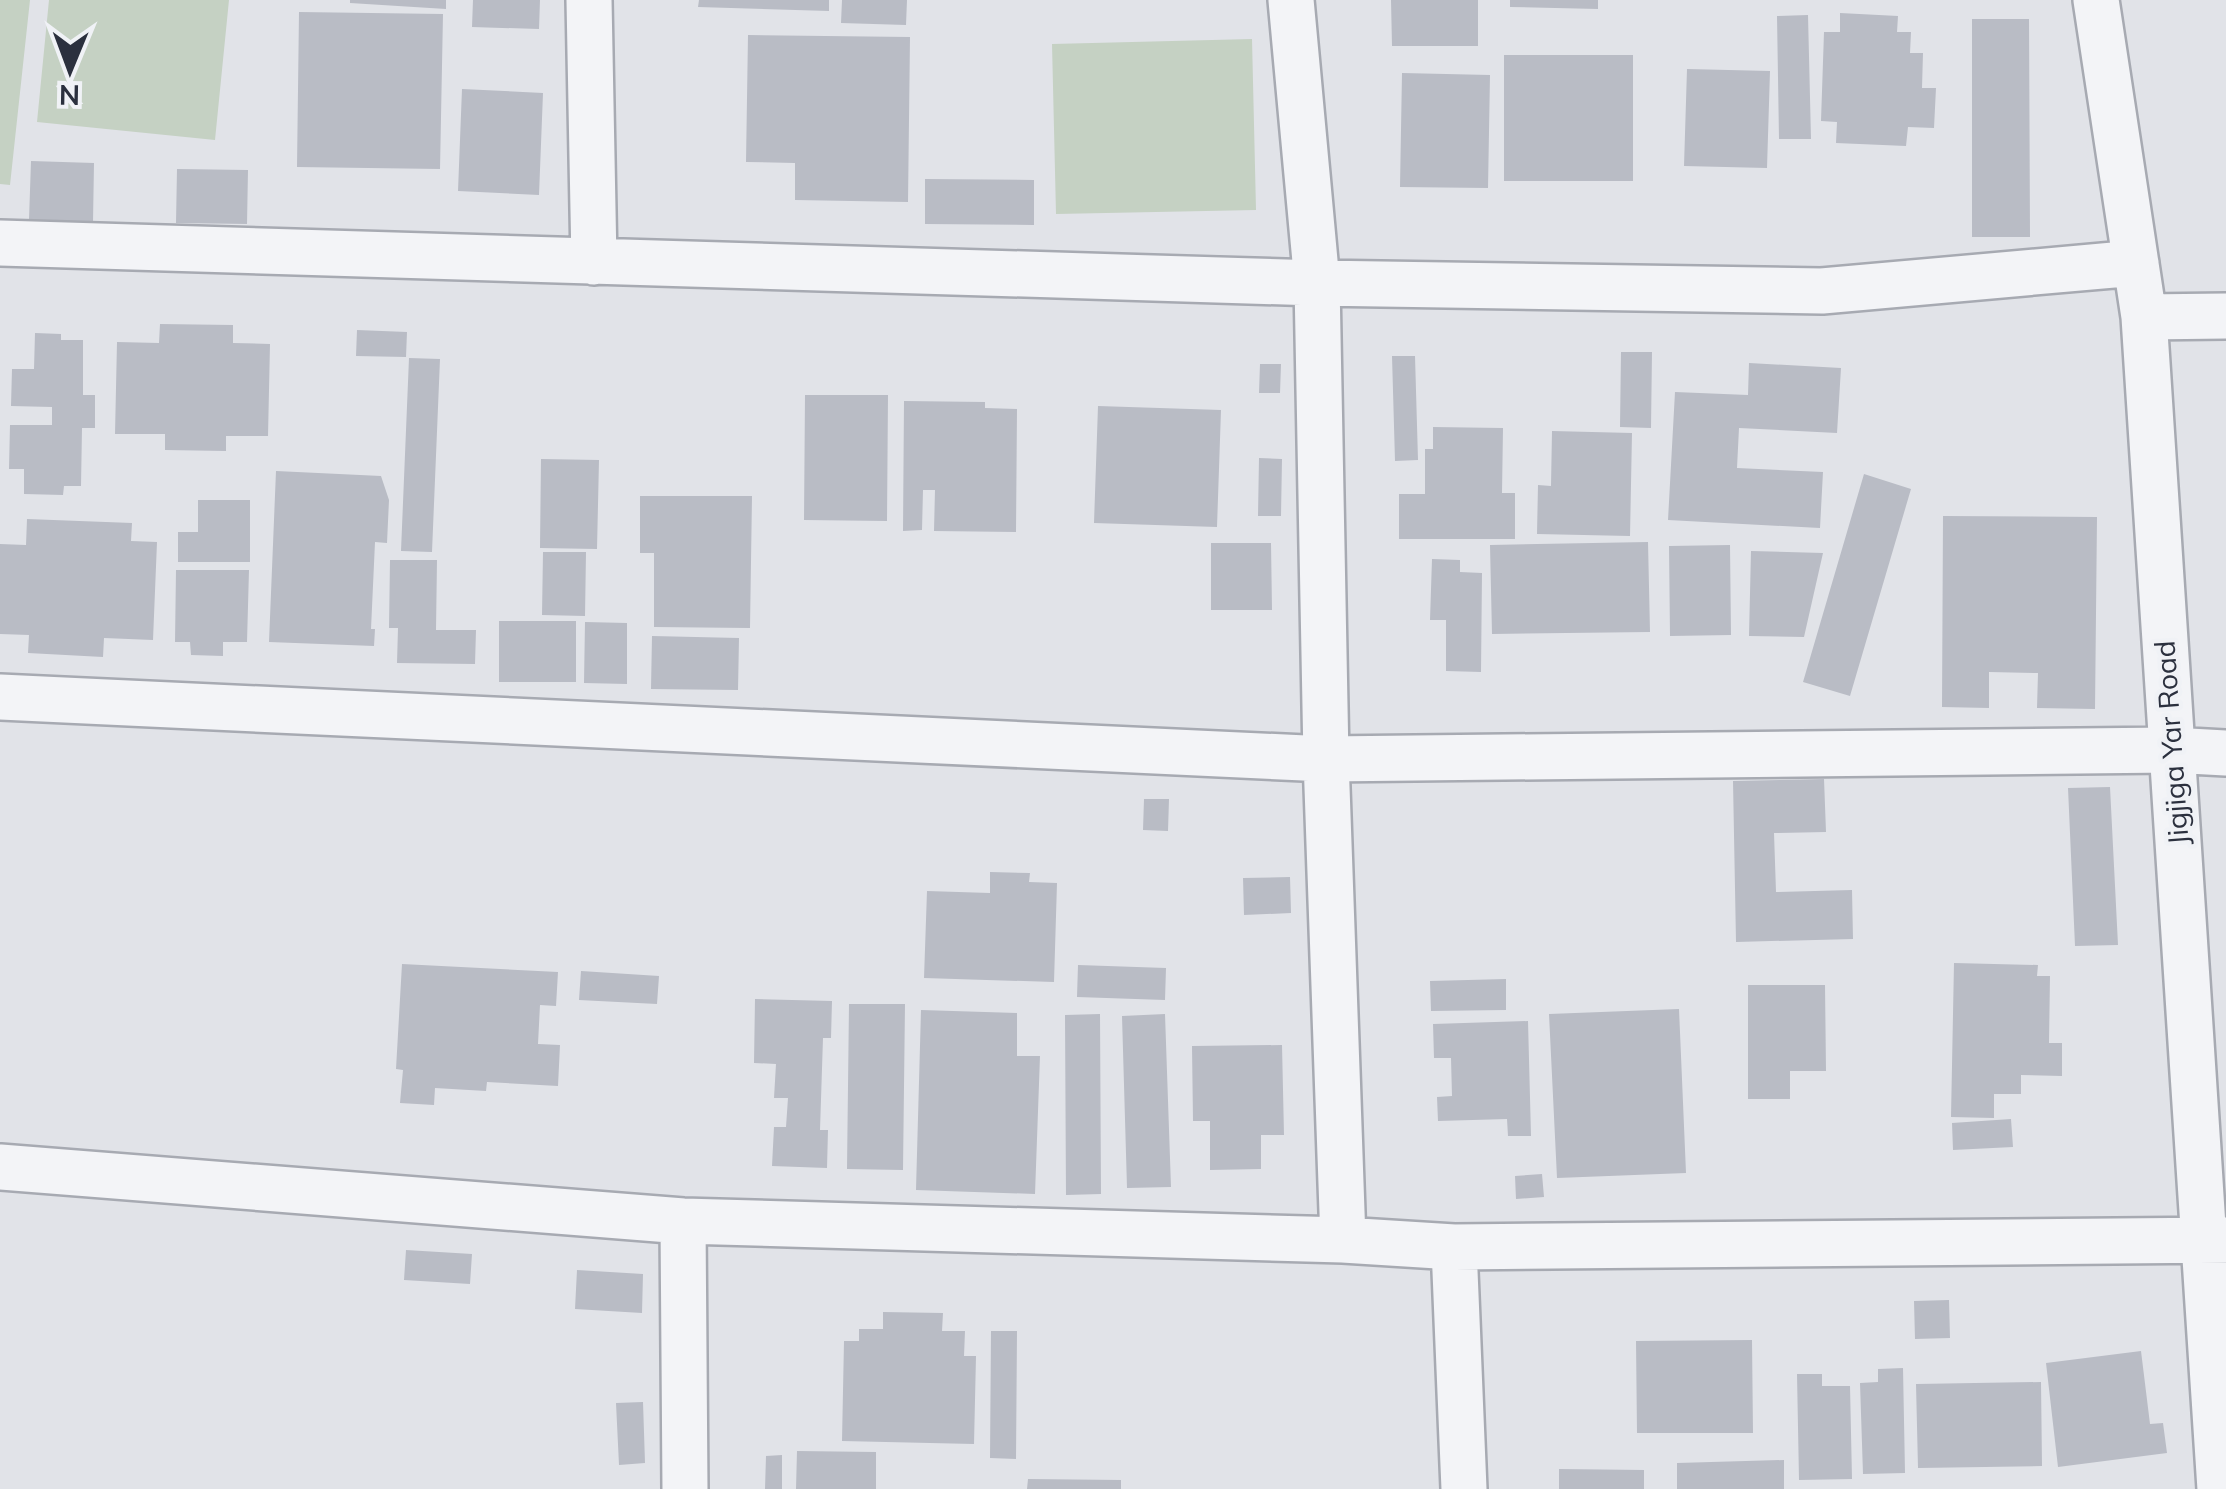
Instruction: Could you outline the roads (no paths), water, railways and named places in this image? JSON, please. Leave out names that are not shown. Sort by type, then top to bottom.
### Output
[{"type":"street","points":[[589,0],[594,262]]},
{"type":"street","points":[[1292,0],[1317,282],[1326,759],[1343,1240]]},
{"type":"street","name":"Jigjiga Yar Road","points":[[2096,0],[2144,317],[2171,750],[2215,1240],[2220,1489]]},
{"type":"street","points":[[0,242],[1317,282],[1822,292],[2136,263]]},
{"type":"street","points":[[2144,317],[2226,316]]},
{"type":"street","points":[[0,697],[1326,759],[2171,750],[2226,753]]},
{"type":"street","points":[[0,1167],[683,1221],[1343,1240],[1454,1247],[2215,1240]]},
{"type":"street","points":[[683,1221],[685,1489]]},
{"type":"street","points":[[1454,1247],[1464,1489]]}]
